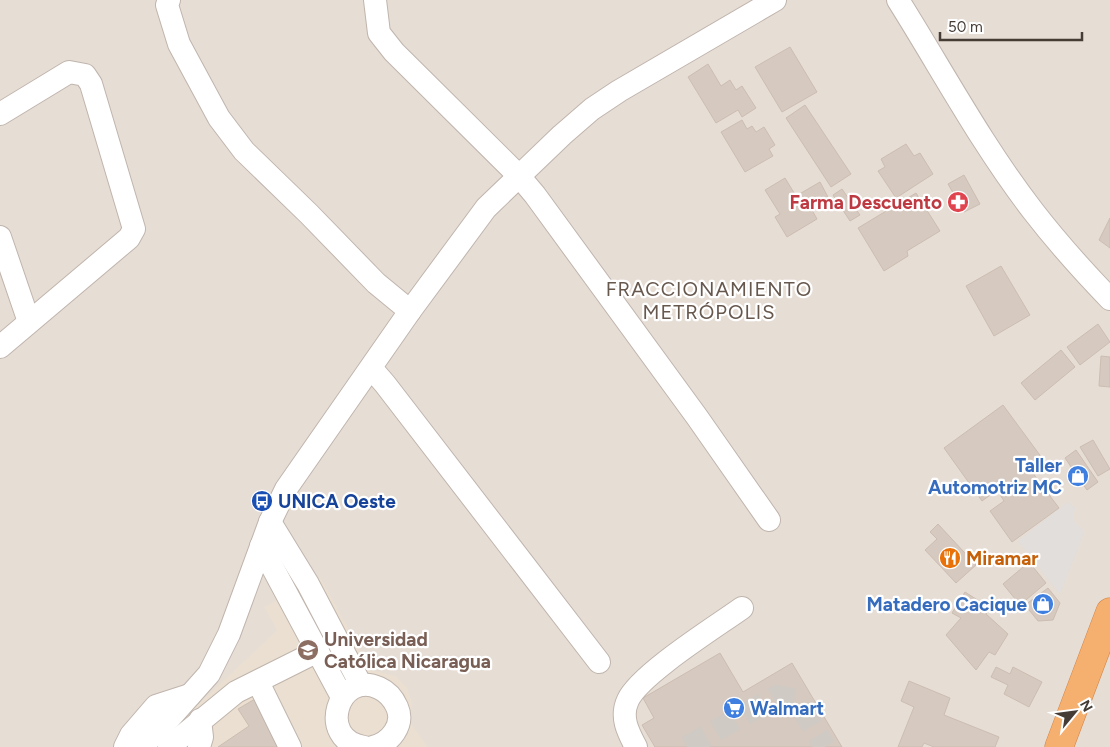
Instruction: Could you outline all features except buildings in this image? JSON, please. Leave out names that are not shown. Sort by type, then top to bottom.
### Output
[{"type":"highway","points":[[1059,747],[1110,612]]},
{"type":"street","points":[[168,0],[167,5],[179,44],[219,118],[244,151],[376,283],[410,311]]},
{"type":"street","points":[[375,0],[379,33],[394,52],[519,176],[697,416],[769,520]]},
{"type":"street","points":[[141,747],[160,730],[209,674],[229,634],[270,522],[286,488],[372,369],[410,311],[486,208],[592,109],[619,91],[776,0]]},
{"type":"street","points":[[898,0],[995,157],[1032,210],[1076,264],[1110,299]]},
{"type":"street","points":[[0,114],[69,72],[85,75],[91,84],[133,224],[129,238],[0,347]]},
{"type":"street","points":[[0,237],[29,322]]},
{"type":"street","points":[[372,369],[386,384],[599,662]]},
{"type":"street","points":[[270,522],[308,584],[361,685]]},
{"type":"street","points":[[261,546],[342,697]]},
{"type":"street","points":[[636,747],[624,725],[628,700],[644,681],[742,608]]},
{"type":"street","points":[[169,747],[236,692],[318,651]]},
{"type":"street","points":[[258,682],[290,747]]},
{"type":"street","points":[[361,685],[372,685],[384,690],[393,698],[398,710],[399,721],[384,744],[347,740],[339,730],[336,718],[337,706],[342,697],[350,690],[361,685]]},
{"type":"street","points":[[126,747],[131,735],[156,706],[191,694]]},
{"type":"street","points":[[199,747],[202,737],[200,720]]},
{"type":"shaded area","points":[[0,0],[1110,0],[1110,747],[0,747]]},
{"type":"shaded area","points":[[1068,502],[1075,508],[1073,520],[1084,532],[1060,594],[1018,541]]},
{"type":"shaded area","name":"Universidad Católica Nicaragua","points":[[320,577],[371,670],[396,676],[407,687],[412,703],[410,722],[428,747],[153,747],[277,630],[264,607]]},
{"type":"tunnel","points":[[687,747],[777,696],[797,700],[825,747]]},
{"type":"place","name":"Farma Descuento","points":[[958,202]]},
{"type":"place","name":"Taller Automotriz MC","points":[[1078,476]]},
{"type":"place","name":"UNICA Oeste","points":[[262,501]]},
{"type":"place","name":"Miramar","points":[[950,558]]},
{"type":"place","name":"Matadero Cacique","points":[[1043,604]]},
{"type":"place","name":"Universidad Católica Nicaragua","points":[[308,650]]},
{"type":"place","name":"Walmart","points":[[734,708]]},
{"type":"district","name":"FRACCIONAMIENTO METRÓPOLIS","points":[[709,300]]}]
